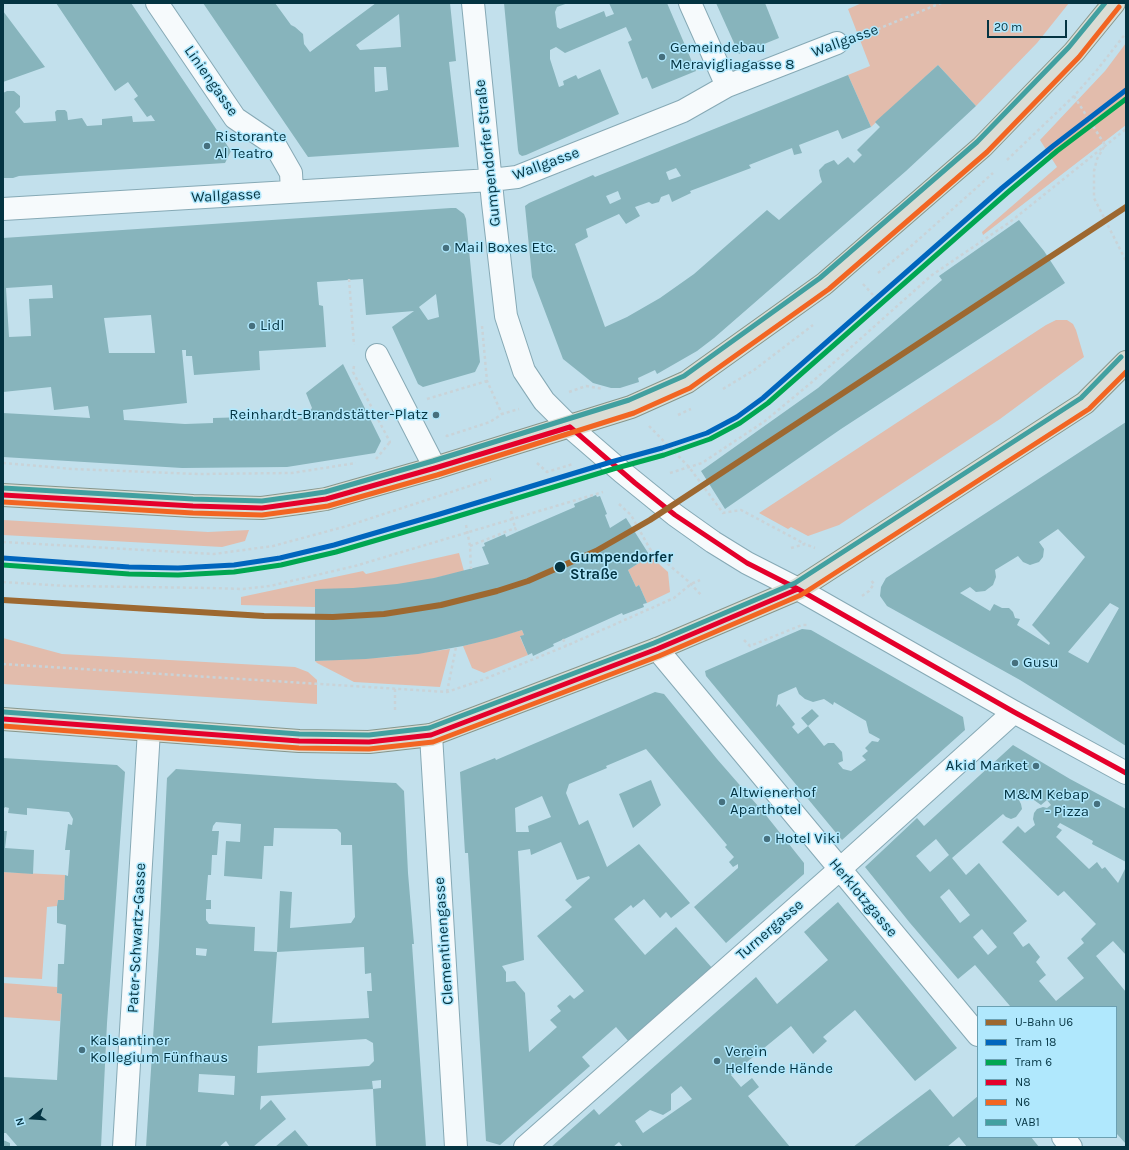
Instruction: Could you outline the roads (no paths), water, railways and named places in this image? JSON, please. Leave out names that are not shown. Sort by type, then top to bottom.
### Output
[{"type":"main road","points":[[3,495],[194,506],[262,508],[326,499],[436,468],[631,407],[687,382],[824,284],[982,147],[1074,52],[1114,3]]},
{"type":"main road","points":[[3,719],[299,741],[369,742],[431,735],[658,649],[798,589],[1085,403],[1126,362]]},
{"type":"street","name":"Liniengasse","points":[[157,3],[235,118],[275,145],[291,173],[292,192]]},
{"type":"street","name":"Gumpendorfer Straße","points":[[473,3],[506,316],[524,372],[544,401],[570,427],[635,483],[710,540],[748,563],[798,589],[1014,712],[1126,773]]},
{"type":"street","points":[[690,3],[727,86]]},
{"type":"street","name":"Wallgasse","points":[[3,209],[491,180],[517,177],[676,114],[727,86],[837,43]]},
{"type":"street","points":[[377,355],[436,468]]},
{"type":"street","name":"Herklotzgasse","points":[[658,649],[977,1034]]},
{"type":"street","name":"Turnergasse","points":[[525,1147],[840,869],[1014,712]]},
{"type":"street","name":"Pater-Schwartz-Gasse","points":[[124,1147],[149,730]]},
{"type":"street","name":"Clementinengasse","points":[[431,735],[456,1147]]},
{"type":"street","points":[[1064,1138],[1071,1147]]},
{"type":"metro line","name":"U6","points":[[3,600],[264,616],[333,617],[384,614],[441,605],[497,591],[528,581],[596,551],[650,520],[1126,207]]},
{"type":"tram line","name":"18","points":[[3,558],[129,567],[178,568],[234,565],[280,558],[334,545],[440,514],[662,448],[707,433],[737,417],[763,398],[1002,188],[1053,146],[1126,90]]},
{"type":"tram line","name":"6","points":[[3,565],[129,574],[178,575],[234,572],[281,565],[336,552],[442,521],[664,455],[710,439],[740,423],[768,403],[1007,193],[1057,151],[1126,99]]},
{"type":"place","name":"Gemeindebau Meravigliagasse 8","points":[[662,57]]},
{"type":"place","name":"Ristorante Al Teatro","points":[[207,146]]},
{"type":"place","name":"Mail Boxes Etc.","points":[[446,248]]},
{"type":"place","name":"Lidl","points":[[252,326]]},
{"type":"place","name":"Reinhardt-Brandstätter-Platz","points":[[436,415]]},
{"type":"place","name":"Gumpendorfer Straße","points":[[560,567]]},
{"type":"place","name":"Gusu","points":[[1015,663]]},
{"type":"place","name":"Akid Market","points":[[1036,766]]},
{"type":"place","name":"Altwienerhof Aparthotel","points":[[722,802]]},
{"type":"place","name":"M&M Kebap - Pizza","points":[[1097,804]]},
{"type":"place","name":"Hotel Viki","points":[[767,839]]},
{"type":"place","name":"Kalsantiner Kollegium Fünfhaus","points":[[82,1050]]},
{"type":"place","name":"Verein Helfende Hände","points":[[717,1061]]}]
